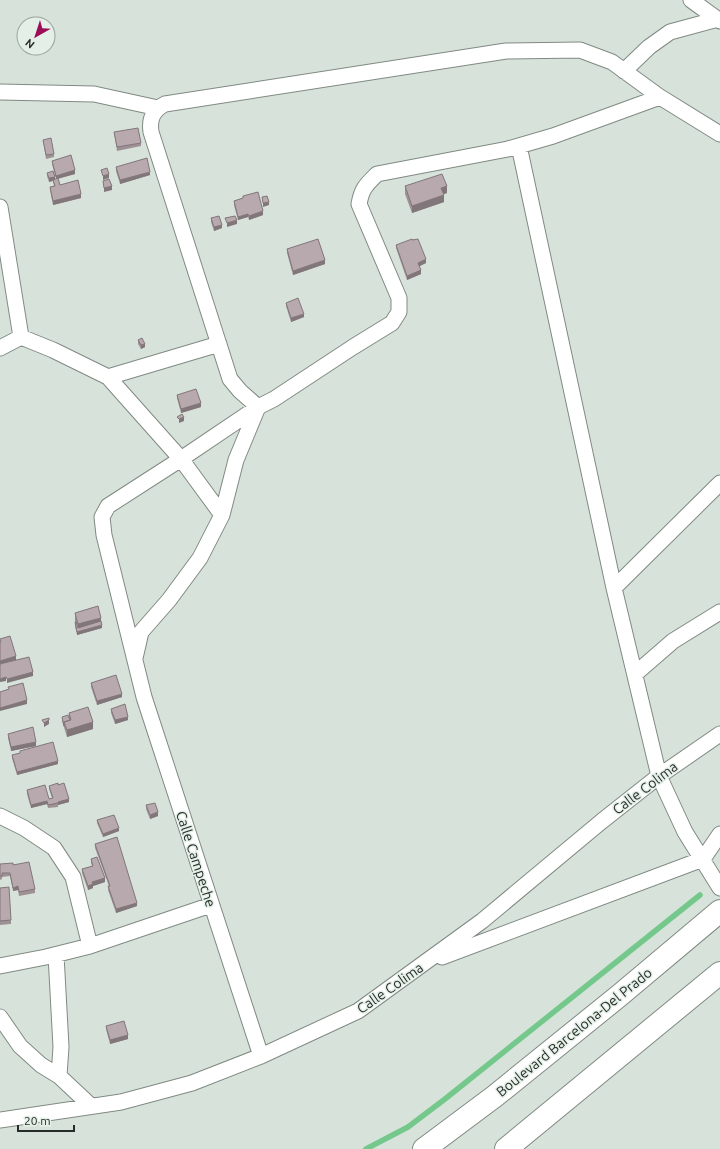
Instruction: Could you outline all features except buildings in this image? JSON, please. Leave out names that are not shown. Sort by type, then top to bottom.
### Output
[{"type":"main road","name":"Boulevard Barcelona-Del Prado","points":[[424,1149],[501,1092],[720,911]]},
{"type":"main road","points":[[506,1149],[720,973]]},
{"type":"street","points":[[691,0],[719,20]]},
{"type":"street","points":[[624,71],[649,47],[670,32],[719,20]]},
{"type":"street","points":[[134,660],[141,632],[169,600],[200,558],[222,514],[236,460],[258,407],[230,380],[151,132],[150,124],[153,115],[158,108],[165,104],[506,51],[580,50],[612,62],[660,97],[720,134]]},
{"type":"street","points":[[0,92],[94,94],[158,108]]},
{"type":"street","name":"Calle Campeche","points":[[261,1056],[144,696],[104,534],[102,517],[108,506],[258,407],[274,399],[392,322],[399,312],[399,298],[358,204],[361,192],[378,174],[508,150],[553,136],[660,97]]},
{"type":"street","points":[[519,146],[614,588],[659,776],[685,832],[720,888]]},
{"type":"street","points":[[0,207],[21,337]]},
{"type":"street","points":[[0,348],[21,337],[53,350],[108,377],[181,459],[222,514]]},
{"type":"street","points":[[108,377],[219,344]]},
{"type":"street","points":[[614,588],[720,483]]},
{"type":"street","points":[[635,674],[673,641],[720,612]]},
{"type":"street","name":"Calle Colima","points":[[0,1120],[121,1102],[192,1083],[261,1056],[358,1011],[482,921],[602,821],[659,776],[720,734]]},
{"type":"street","points":[[0,816],[24,828],[54,848],[73,877],[90,946]]},
{"type":"street","points":[[423,965],[703,859],[720,834]]},
{"type":"street","points":[[0,966],[56,955],[90,946],[211,905]]},
{"type":"street","points":[[56,955],[61,1047],[59,1076]]},
{"type":"street","points":[[0,1017],[20,1046],[41,1065],[59,1076],[91,1106]]},
{"type":"waterway","points":[[366,1149],[408,1127],[445,1099],[700,895]]}]
